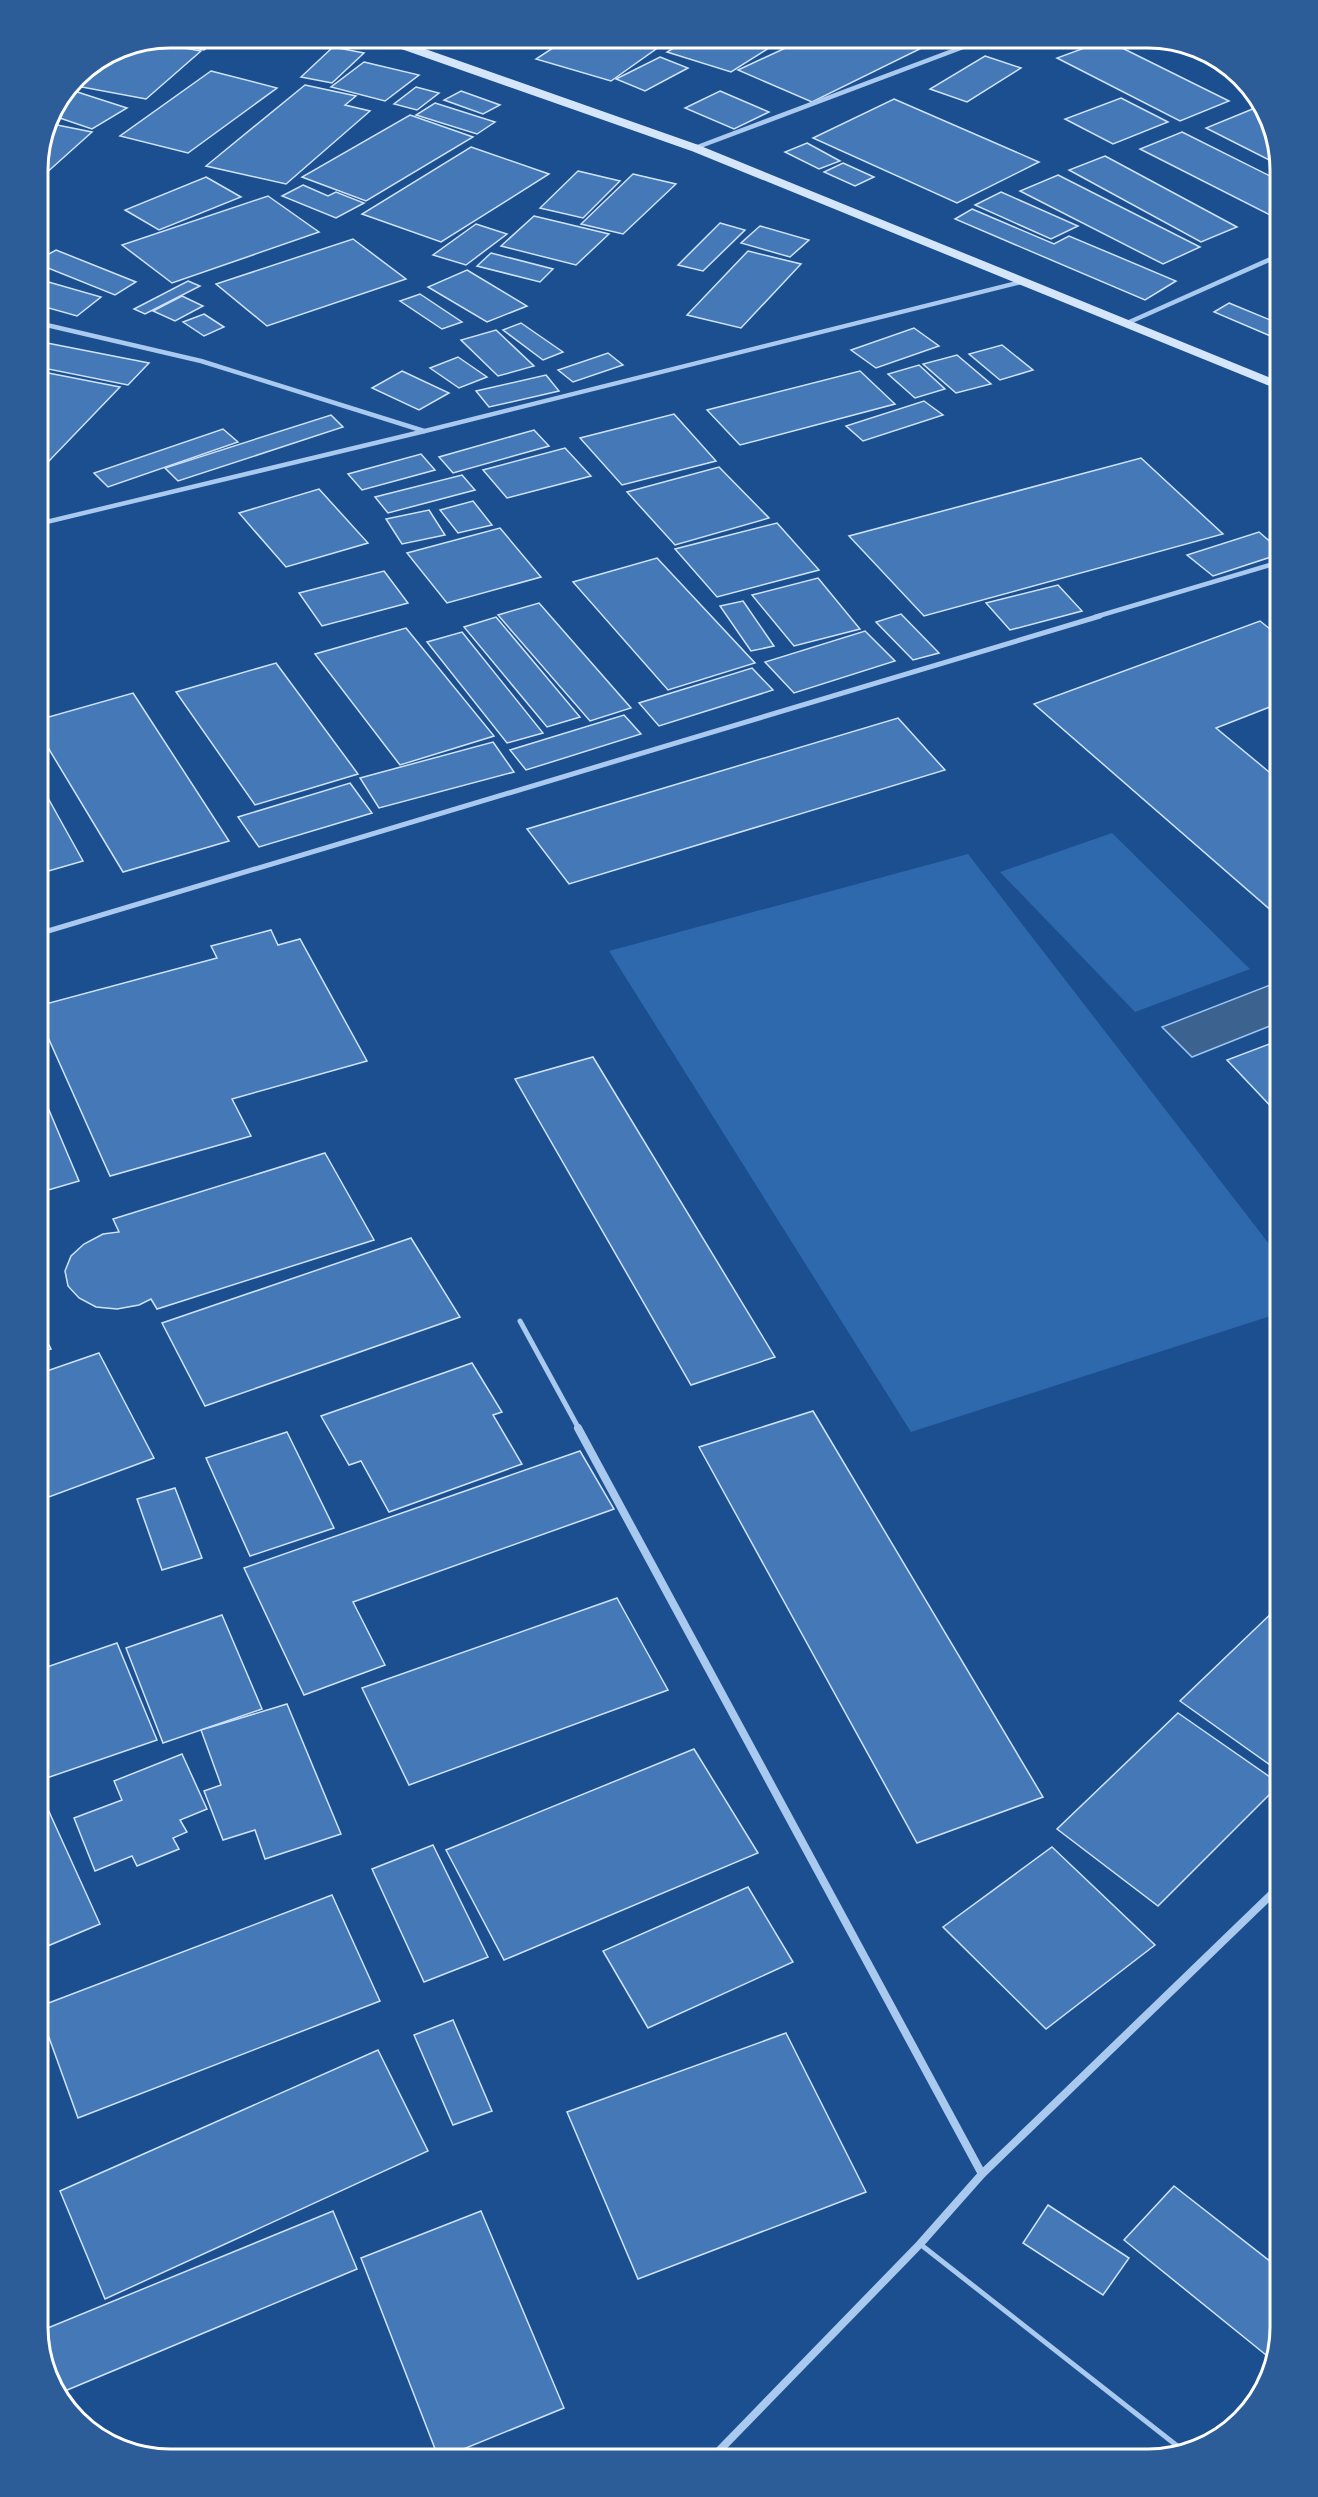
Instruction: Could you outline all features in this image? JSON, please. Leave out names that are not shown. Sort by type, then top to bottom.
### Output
[{"type":"street","points":[[410,48],[695,148],[1270,382]]},
{"type":"street","points":[[695,148],[960,48]]},
{"type":"street","points":[[1124,324],[1270,260]]},
{"type":"street","points":[[48,522],[424,431],[1021,282]]},
{"type":"street","points":[[48,325],[201,361],[424,431]]},
{"type":"street","points":[[48,931],[1270,565]]},
{"type":"street","points":[[520,1321],[982,2174]]},
{"type":"street","points":[[721,2449],[920,2244],[982,2174],[1270,1897]]},
{"type":"lane","points":[[920,2244],[1177,2446]]},
{"type":"shaded area","points":[[1112,833],[1250,969],[1135,1012],[1000,872]]},
{"type":"shaded area","points":[[968,854],[1270,1245],[1270,1316],[911,1432],[609,951]]},
{"type":"shaded area","points":[[1270,985],[1270,1026],[1192,1057],[1162,1027]]},
{"type":"building","points":[[170,48],[201,51],[146,99],[81,87],[109,64],[131,54]]},
{"type":"building","points":[[332,48],[364,53],[332,83],[301,77]]},
{"type":"building","points":[[553,48],[656,49],[611,81],[536,59]]},
{"type":"building","points":[[674,48],[769,48],[731,72],[667,52]]},
{"type":"building","points":[[785,48],[922,48],[812,102],[738,70]]},
{"type":"building","points":[[1084,48],[1122,48],[1229,101],[1180,121],[1057,58]]},
{"type":"building","points":[[985,56],[1021,68],[967,102],[930,89]]},
{"type":"building","points":[[660,57],[688,68],[645,91],[616,79]]},
{"type":"building","points":[[364,62],[419,75],[385,101],[331,87]]},
{"type":"building","points":[[211,71],[277,88],[188,153],[120,136]]},
{"type":"building","points":[[305,85],[356,96],[345,105],[370,111],[286,184],[206,166]]},
{"type":"building","points":[[416,87],[439,93],[417,110],[394,104]]},
{"type":"building","points":[[461,91],[500,105],[483,114],[444,100]]},
{"type":"building","points":[[720,91],[769,112],[734,129],[685,108]]},
{"type":"building","points":[[77,92],[127,108],[92,129],[60,118]]},
{"type":"building","points":[[1121,98],[1168,122],[1113,144],[1065,119]]},
{"type":"building","points":[[894,99],[1039,162],[957,203],[813,138]]},
{"type":"building","points":[[435,103],[495,122],[477,134],[416,115]]},
{"type":"building","points":[[1254,109],[1264,131],[1270,160],[1206,128]]},
{"type":"building","points":[[410,115],[473,137],[366,201],[302,177]]},
{"type":"building","points":[[56,125],[92,132],[48,171],[49,154]]},
{"type":"building","points":[[1182,132],[1270,176],[1270,215],[1140,149]]},
{"type":"building","points":[[807,143],[840,161],[819,169],[785,152]]},
{"type":"building","points":[[471,147],[549,174],[441,242],[362,214]]},
{"type":"building","points":[[1105,156],[1237,227],[1201,242],[1069,170]]},
{"type":"building","points":[[843,163],[874,177],[855,186],[824,172]]},
{"type":"building","points":[[578,171],[620,181],[583,218],[540,208]]},
{"type":"building","points":[[633,174],[676,184],[623,234],[581,224]]},
{"type":"building","points":[[1058,175],[1200,247],[1163,264],[1020,191]]},
{"type":"building","points":[[206,177],[241,197],[159,230],[125,210]]},
{"type":"building","points":[[303,185],[328,196],[336,192],[364,203],[336,218],[282,196]]},
{"type":"building","points":[[1001,192],[1078,226],[1051,239],[975,205]]},
{"type":"building","points":[[268,196],[319,232],[172,283],[122,245]]},
{"type":"building","points":[[972,209],[1054,244],[1069,236],[1176,281],[1145,300],[955,219]]},
{"type":"building","points":[[534,216],[609,234],[576,265],[501,246]]},
{"type":"building","points":[[720,223],[745,230],[703,271],[678,265]]},
{"type":"building","points":[[476,224],[507,234],[466,265],[433,255]]},
{"type":"building","points":[[760,226],[809,240],[790,257],[741,243]]},
{"type":"building","points":[[353,239],[406,279],[267,326],[216,284]]},
{"type":"building","points":[[56,250],[136,282],[115,295],[48,268],[48,254]]},
{"type":"building","points":[[748,251],[801,264],[741,328],[687,315]]},
{"type":"building","points":[[491,253],[553,269],[540,282],[477,266]]},
{"type":"building","points":[[467,270],[527,306],[487,322],[428,287]]},
{"type":"building","points":[[188,281],[200,286],[145,314],[134,309]]},
{"type":"building","points":[[48,282],[101,297],[77,316],[48,308]]},
{"type":"building","points":[[420,294],[462,322],[442,329],[400,301]]},
{"type":"building","points":[[182,296],[203,306],[175,321],[153,311]]},
{"type":"building","points":[[1229,303],[1270,320],[1270,336],[1214,312]]},
{"type":"building","points":[[204,314],[224,327],[204,336],[183,322]]},
{"type":"building","points":[[521,323],[563,352],[543,360],[503,330]]},
{"type":"building","points":[[914,328],[939,346],[876,368],[851,350]]},
{"type":"building","points":[[496,330],[534,366],[498,376],[461,340]]},
{"type":"building","points":[[48,343],[149,363],[128,385],[48,369]]},
{"type":"building","points":[[1002,345],[1033,370],[1000,380],[969,354]]},
{"type":"building","points":[[608,353],[623,365],[573,382],[558,370]]},
{"type":"building","points":[[957,355],[991,384],[956,393],[923,364]]},
{"type":"building","points":[[458,357],[487,377],[459,388],[430,368]]},
{"type":"building","points":[[919,365],[945,389],[915,398],[888,374]]},
{"type":"building","points":[[402,371],[449,393],[419,410],[372,388]]},
{"type":"building","points":[[860,371],[895,404],[740,445],[707,410]]},
{"type":"building","points":[[48,373],[120,387],[49,461]]},
{"type":"building","points":[[546,375],[559,391],[489,407],[476,391]]},
{"type":"building","points":[[924,401],[943,415],[863,441],[846,426]]},
{"type":"building","points":[[674,414],[716,461],[622,485],[580,438]]},
{"type":"building","points":[[331,415],[343,427],[178,481],[165,468]]},
{"type":"building","points":[[223,429],[238,442],[108,487],[94,473]]},
{"type":"building","points":[[534,430],[549,446],[453,473],[439,457]]},
{"type":"building","points":[[565,448],[591,476],[507,498],[483,470]]},
{"type":"building","points":[[421,454],[435,470],[362,490],[348,474]]},
{"type":"building","points":[[1141,458],[1223,534],[924,616],[849,536]]},
{"type":"building","points":[[719,467],[769,518],[675,545],[627,492]]},
{"type":"building","points":[[462,475],[475,490],[388,513],[375,497]]},
{"type":"building","points":[[319,489],[368,543],[286,567],[239,513]]},
{"type":"building","points":[[473,501],[492,525],[458,533],[440,510]]},
{"type":"building","points":[[429,510],[445,535],[402,544],[386,519]]},
{"type":"building","points":[[777,523],[819,570],[717,597],[675,549]]},
{"type":"building","points":[[500,528],[541,577],[447,603],[407,553]]},
{"type":"building","points":[[1259,532],[1270,541],[1270,557],[1213,576],[1187,555]]},
{"type":"building","points":[[657,558],[755,663],[668,690],[573,582]]},
{"type":"building","points":[[384,571],[408,603],[322,626],[299,593]]},
{"type":"building","points":[[818,578],[860,629],[794,646],[752,595]]},
{"type":"building","points":[[1058,585],[1082,611],[1010,630],[986,603]]},
{"type":"building","points":[[743,601],[774,646],[751,651],[720,606]]},
{"type":"building","points":[[539,603],[631,708],[590,721],[498,615]]},
{"type":"building","points":[[901,614],[939,653],[913,660],[876,622]]},
{"type":"building","points":[[496,617],[580,717],[547,727],[464,627]]},
{"type":"building","points":[[1260,621],[1270,629],[1270,707],[1216,728],[1270,773],[1270,910],[1034,704]]},
{"type":"building","points":[[406,628],[494,736],[400,765],[315,654]]},
{"type":"building","points":[[865,631],[895,661],[794,693],[765,662]]},
{"type":"building","points":[[462,632],[543,733],[507,743],[427,642]]},
{"type":"building","points":[[276,663],[358,774],[255,805],[176,692]]},
{"type":"building","points":[[752,668],[773,690],[659,726],[639,703]]},
{"type":"building","points":[[133,693],[229,841],[123,872],[48,748],[48,717]]},
{"type":"building","points":[[624,715],[641,734],[526,770],[510,750]]},
{"type":"building","points":[[898,718],[945,770],[569,884],[527,829]]},
{"type":"building","points":[[493,742],[514,772],[379,808],[360,778]]},
{"type":"building","points":[[350,783],[372,813],[259,847],[238,817]]},
{"type":"building","points":[[48,798],[83,861],[48,871]]},
{"type":"building","points":[[271,930],[278,945],[300,939],[367,1061],[232,1099],[251,1136],[110,1176],[48,1037],[48,1003],[217,958],[211,946]]},
{"type":"building","points":[[1270,1044],[1270,1105],[1227,1060]]},
{"type":"building","points":[[593,1057],[775,1357],[691,1385],[515,1079]]},
{"type":"building","points":[[48,1108],[79,1181],[48,1190]]},
{"type":"building","points":[[325,1153],[374,1240],[157,1309],[151,1299],[139,1305],[117,1309],[96,1307],[79,1298],[68,1286],[65,1271],[71,1256],[84,1244],[103,1234],[119,1232],[113,1219]]},
{"type":"building","points":[[411,1238],[460,1317],[205,1406],[162,1323]]},
{"type":"building","points":[[99,1353],[154,1458],[48,1497],[48,1371]]},
{"type":"building","points":[[472,1363],[502,1412],[493,1415],[522,1464],[389,1512],[361,1461],[349,1465],[321,1416]]},
{"type":"building","points":[[813,1411],[1043,1797],[917,1843],[699,1447]]},
{"type":"building","points":[[287,1432],[334,1528],[250,1556],[206,1458]]},
{"type":"building","points":[[580,1451],[614,1509],[353,1602],[385,1665],[304,1695],[244,1568]]},
{"type":"building","points":[[175,1488],[202,1558],[162,1570],[137,1499]]},
{"type":"building","points":[[617,1598],[668,1690],[409,1785],[362,1688]]},
{"type":"building","points":[[222,1615],[262,1709],[163,1743],[126,1648]]},
{"type":"building","points":[[1270,1615],[1270,1765],[1180,1701]]},
{"type":"building","points":[[117,1643],[157,1740],[48,1778],[48,1667]]},
{"type":"building","points":[[287,1704],[341,1834],[265,1859],[255,1830],[223,1840],[204,1791],[221,1785],[201,1730]]},
{"type":"building","points":[[1178,1713],[1270,1777],[1270,1794],[1158,1906],[1057,1829]]},
{"type":"building","points":[[694,1749],[758,1853],[504,1960],[446,1850]]},
{"type":"building","points":[[182,1754],[207,1809],[180,1820],[187,1832],[173,1838],[179,1849],[137,1866],[132,1856],[95,1871],[74,1818],[122,1800],[114,1781]]},
{"type":"building","points":[[48,1809],[100,1924],[48,1946]]},
{"type":"building","points":[[433,1845],[488,1957],[424,1982],[372,1869]]},
{"type":"building","points":[[1052,1847],[1155,1945],[1046,2029],[943,1927]]},
{"type":"building","points":[[748,1887],[793,1962],[648,2028],[603,1951]]},
{"type":"building","points":[[332,1895],[380,2001],[78,2118],[48,2035],[48,2003]]},
{"type":"building","points":[[453,2020],[492,2111],[453,2125],[414,2035]]},
{"type":"building","points":[[786,2033],[866,2192],[638,2279],[567,2112]]},
{"type":"building","points":[[378,2050],[428,2151],[105,2299],[60,2191]]},
{"type":"building","points":[[1174,2186],[1270,2261],[1270,2335],[1267,2356],[1124,2240]]},
{"type":"building","points":[[1048,2205],[1129,2258],[1103,2295],[1023,2243]]},
{"type":"building","points":[[333,2211],[357,2269],[66,2391],[57,2374],[50,2351],[48,2328]]},
{"type":"building","points":[[481,2211],[564,2408],[464,2449],[435,2449],[361,2258]]}]
